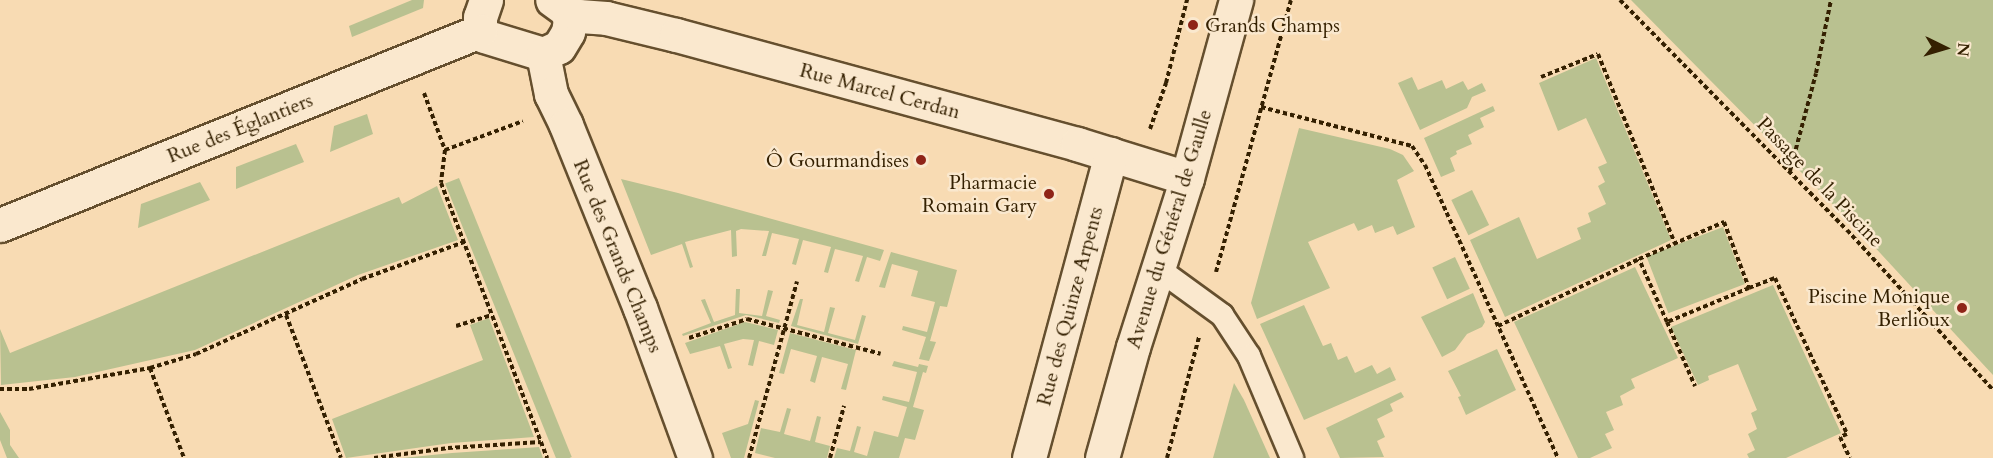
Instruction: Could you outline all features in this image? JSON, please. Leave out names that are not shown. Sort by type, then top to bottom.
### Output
[{"type":"street","name":"Avenue du Général de Gaulle","points":[[1102,458],[1133,347],[1160,270],[1187,178],[1236,0]]},
{"type":"street","name":"Rue Marcel Cerdan","points":[[561,9],[579,16],[606,18],[676,34],[1111,154],[1187,178]]},
{"type":"street","points":[[483,15],[490,40],[543,54],[559,47],[568,32],[561,9]]},
{"type":"street","name":"Rue des Églantiers","points":[[0,225],[483,15]]},
{"type":"street","name":"Rue des Grands Champs","points":[[543,54],[550,94],[566,126],[640,308],[695,458]]},
{"type":"street","name":"Rue des Quinze Arpents","points":[[1029,458],[1111,154]]},
{"type":"lane","points":[[1160,270],[1222,315],[1249,356],[1293,458]]},
{"type":"path","points":[[1147,138],[1166,83],[1187,0]]},
{"type":"path","points":[[1167,458],[1291,0]]},
{"type":"path","name":"Passage de la Piscine","points":[[1620,0],[1847,230],[1993,390]]},
{"type":"path","points":[[1790,171],[1816,73],[1831,0]]},
{"type":"path","points":[[1541,77],[1598,54],[1675,244]]},
{"type":"path","points":[[423,89],[445,150],[441,183],[547,458]]},
{"type":"path","points":[[1261,107],[1412,146],[1425,165],[1558,458]]},
{"type":"path","points":[[445,150],[525,120]]},
{"type":"path","points":[[1498,326],[1639,259],[1724,222],[1749,288]]},
{"type":"path","points":[[0,389],[30,389],[150,368],[195,354],[362,279],[465,242]]},
{"type":"path","points":[[1639,259],[1695,386]]},
{"type":"path","points":[[1667,322],[1775,278],[1847,434],[1840,437],[1850,458]]},
{"type":"path","points":[[748,458],[796,281]]},
{"type":"path","points":[[286,315],[341,458]]},
{"type":"path","points":[[456,326],[491,315]]},
{"type":"path","points":[[684,340],[741,320],[755,320],[881,354]]},
{"type":"path","points":[[150,368],[184,458]]},
{"type":"path","points":[[830,458],[844,406]]},
{"type":"path","points":[[374,458],[448,448],[541,442]]},
{"type":"green space","points":[[412,0],[424,0],[423,8],[352,37],[349,26]]},
{"type":"green space","points":[[1631,0],[1993,0],[1993,375],[1869,241]]},
{"type":"green space","points":[[1596,58],[1671,240],[1505,317],[1470,240],[1519,217],[1537,259],[1581,239],[1577,228],[1591,222],[1588,213],[1606,204],[1598,186],[1605,182],[1598,167],[1607,163],[1586,118],[1558,131],[1539,83]]},
{"type":"green space","points":[[1412,77],[1418,90],[1442,80],[1446,89],[1463,81],[1468,90],[1482,83],[1486,91],[1472,97],[1467,108],[1420,130],[1398,83]]},
{"type":"green space","points":[[1493,106],[1495,111],[1480,118],[1484,127],[1468,135],[1472,144],[1456,151],[1457,154],[1450,158],[1455,171],[1441,177],[1424,138]]},
{"type":"green space","points":[[367,114],[373,134],[330,152],[334,126]]},
{"type":"green space","points":[[1299,128],[1390,149],[1403,155],[1414,171],[1397,180],[1415,227],[1397,235],[1393,226],[1375,233],[1372,225],[1358,231],[1354,223],[1308,242],[1330,288],[1257,319],[1251,303]]},
{"type":"green space","points":[[296,144],[304,162],[236,189],[236,167]]},
{"type":"green space","points":[[459,178],[572,457],[556,458],[445,184]]},
{"type":"green space","points":[[621,179],[884,250],[880,261],[867,257],[859,282],[855,281],[863,256],[835,249],[828,273],[824,272],[831,247],[803,240],[796,265],[792,264],[799,239],[772,233],[766,256],[762,256],[769,231],[741,229],[736,231],[737,256],[732,257],[731,230],[685,242],[693,267],[690,268],[682,244],[651,255]]},
{"type":"green space","points":[[200,182],[210,200],[138,228],[141,204]]},
{"type":"green space","points":[[437,186],[458,240],[358,275],[195,350],[75,377],[1,385],[0,329],[10,353],[399,197],[402,204]]},
{"type":"green space","points":[[1472,190],[1489,225],[1468,235],[1451,200]]},
{"type":"green space","points":[[1723,227],[1745,284],[1668,313],[1646,256]]},
{"type":"green space","points":[[891,252],[957,270],[947,307],[940,306],[930,341],[936,342],[929,361],[919,359],[926,337],[902,330],[903,326],[927,332],[935,302],[911,296],[918,271],[892,264],[885,288],[879,287]]},
{"type":"green space","points":[[1455,257],[1470,289],[1447,299],[1432,268]]},
{"type":"green space","points":[[1635,267],[1678,358],[1631,379],[1635,388],[1620,396],[1623,405],[1606,412],[1614,430],[1605,434],[1612,448],[1590,458],[1578,458],[1514,322]]},
{"type":"green space","points":[[1773,285],[1841,433],[1786,458],[1749,458],[1747,454],[1755,450],[1748,434],[1757,429],[1751,413],[1757,410],[1738,364],[1708,376],[1709,380],[1698,385],[1671,327]]},
{"type":"green space","points":[[736,289],[740,289],[739,313],[762,316],[768,290],[773,291],[766,316],[780,320],[779,323],[746,315],[683,336],[682,334],[711,323],[701,300],[705,299],[714,322],[735,315]]},
{"type":"green space","points":[[1473,293],[1485,322],[1482,327],[1467,334],[1455,350],[1442,357],[1421,317]]},
{"type":"green space","points":[[800,299],[803,299],[797,325],[824,332],[830,307],[835,308],[828,333],[855,340],[862,315],[866,316],[858,344],[791,326]]},
{"type":"green space","points":[[1304,305],[1323,346],[1331,343],[1338,360],[1347,356],[1355,373],[1372,365],[1377,374],[1390,367],[1396,380],[1304,420],[1260,324]]},
{"type":"green space","points":[[489,318],[534,437],[451,443],[346,458],[332,419],[483,360],[470,325]]},
{"type":"green space","points":[[745,322],[778,330],[774,345],[759,341],[753,366],[748,365],[754,340],[743,339],[724,344],[732,368],[728,369],[720,346],[690,354],[685,343]]},
{"type":"green space","points":[[790,333],[856,350],[846,390],[841,389],[848,364],[822,357],[815,383],[810,381],[817,356],[791,349],[784,374],[779,373]]},
{"type":"green space","points":[[1497,349],[1516,390],[1466,415],[1458,397],[1461,396],[1448,371]]},
{"type":"green space","points":[[894,361],[918,367],[919,364],[928,366],[926,373],[923,372],[913,407],[924,410],[915,440],[905,438],[899,458],[834,458],[837,448],[850,451],[857,426],[861,427],[854,452],[867,456],[874,431],[898,437],[907,407],[882,400],[883,396],[909,402],[917,372],[892,366]]},
{"type":"green space","points":[[1234,383],[1244,400],[1270,458],[1213,458]]},
{"type":"green space","points":[[1401,392],[1404,397],[1390,404],[1393,411],[1377,419],[1385,437],[1377,441],[1384,457],[1340,458],[1326,428]]},
{"type":"green space","points":[[755,400],[759,401],[744,458],[731,458],[722,433],[748,424]]},
{"type":"green space","points":[[787,408],[791,409],[784,434],[810,441],[817,416],[821,417],[815,442],[830,446],[827,458],[775,458],[755,453],[761,428],[780,432]]},
{"type":"green space","points":[[0,412],[10,430],[10,445],[19,458],[7,458],[0,440]]},
{"type":"green space","points":[[539,447],[543,458],[402,458],[452,453]]},
{"type":"place","name":"Grands Champs","points":[[1193,25]]},
{"type":"place","name":"Ô Gourmandises","points":[[921,160]]},
{"type":"place","name":"Pharmacie Romain Gary","points":[[1049,194]]},
{"type":"place","name":"Piscine Monique Berlioux","points":[[1962,308]]}]
